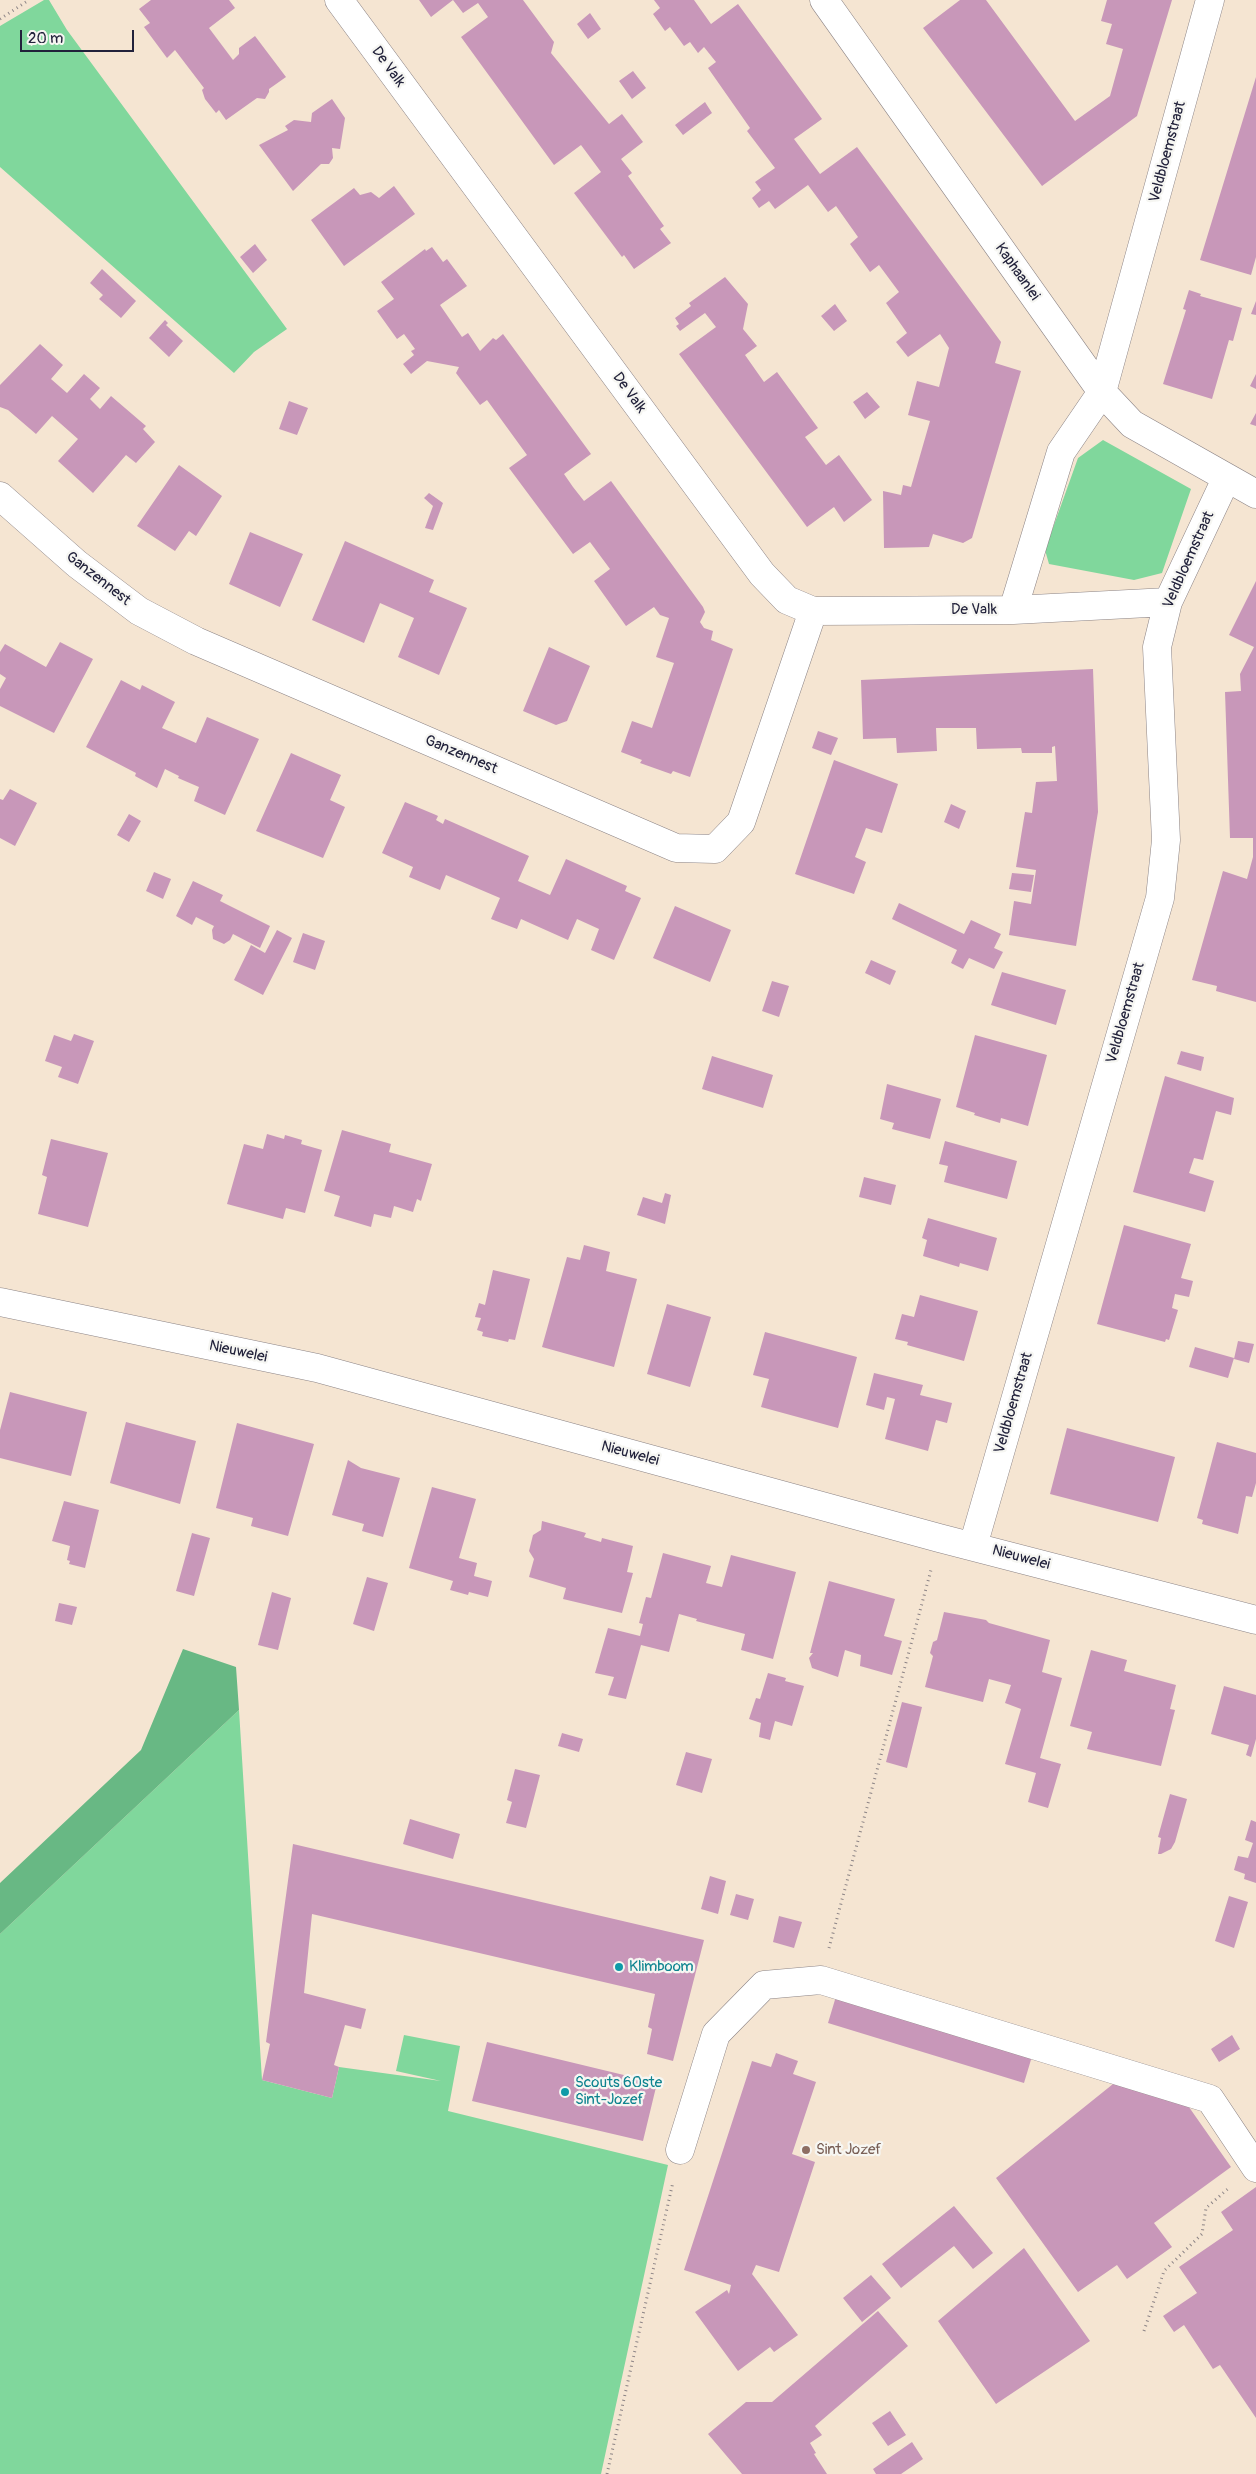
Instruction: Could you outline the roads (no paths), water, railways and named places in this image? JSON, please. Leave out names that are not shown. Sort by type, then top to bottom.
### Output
[{"type":"street","name":"De Valk","points":[[338,0],[762,574],[787,600],[813,611],[1013,610],[1168,602]]},
{"type":"street","name":"Kaphaanlei","points":[[824,0],[1102,392],[1132,424],[1226,479],[1256,494]]},
{"type":"street","name":"Veldbloemstraat","points":[[1102,392],[1210,0]]},
{"type":"street","name":"De Valk","points":[[1013,610],[1060,452],[1102,392]]},
{"type":"street","name":"Veldbloemstraat","points":[[973,1546],[1160,898],[1166,840],[1157,648],[1168,602],[1226,479]]},
{"type":"street","name":"Ganzennest","points":[[0,496],[78,564],[147,616],[196,641],[676,848],[714,849],[742,822],[813,611]]},
{"type":"street","name":"Nieuwelei","points":[[0,1302],[316,1368],[939,1538],[1256,1620]]},
{"type":"street","points":[[680,2150],[716,2034],[764,1985],[821,1980],[1210,2099],[1255,2167]]},
{"type":"place","name":"Klimboom","points":[[619,1967]]},
{"type":"place","name":"Scouts 60ste Sint-Jozef","points":[[565,2092]]},
{"type":"place","name":"Sint Jozef","points":[[806,2150]]}]
